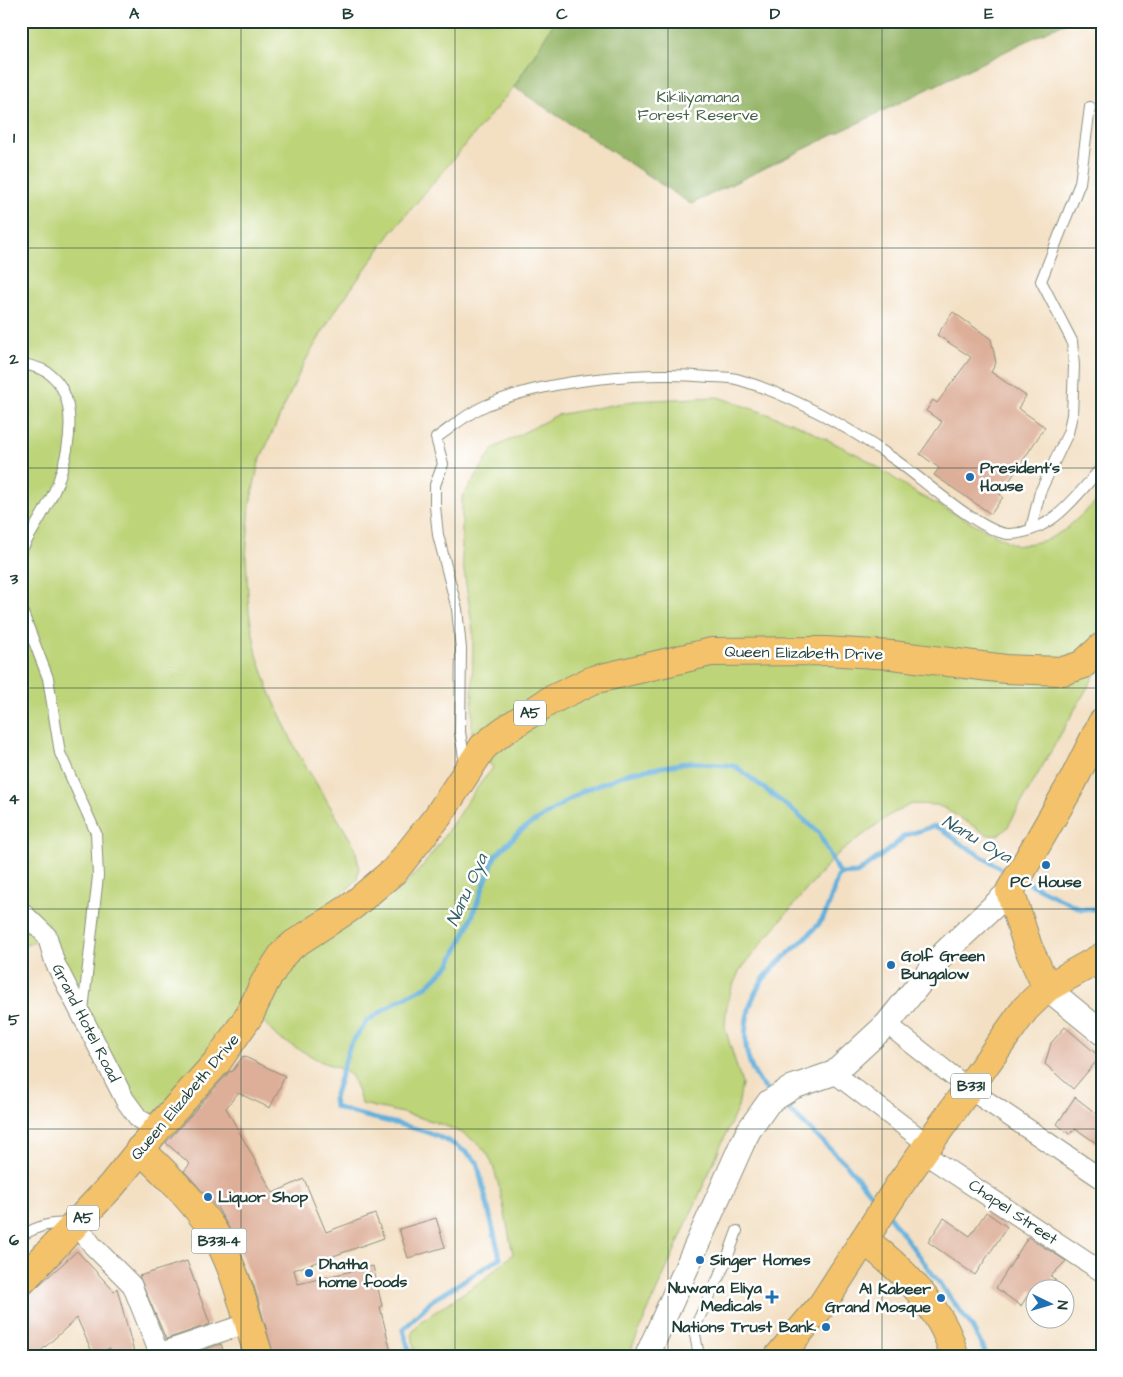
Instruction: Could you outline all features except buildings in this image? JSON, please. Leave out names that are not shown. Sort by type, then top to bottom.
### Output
[{"type":"main road","name":"Queen Elizabeth Drive","points":[[21,1282],[112,1185],[227,1049],[249,1016],[265,982],[283,954],[294,944],[351,907],[396,870],[438,816],[466,770],[491,739],[562,693],[614,674],[700,654],[730,651],[825,651],[892,655],[1006,669],[1063,671],[1082,665],[1102,647]]},
{"type":"main road","points":[[1102,723],[1011,889],[1028,947],[1047,988],[1102,957]]},
{"type":"main road","name":"B331","points":[[779,1356],[822,1305],[898,1187],[969,1090],[1024,1009],[1047,988]]},
{"type":"main road","name":"B331-4","points":[[149,1139],[213,1230],[227,1260],[259,1356]]},
{"type":"main road","points":[[868,1234],[918,1291],[946,1334],[954,1356]]},
{"type":"street","points":[[647,1356],[749,1130],[776,1097],[834,1073],[887,1024],[944,953],[1011,889]]},
{"type":"street","name":"Grand Hotel Road","points":[[21,911],[47,936],[55,963],[125,1100],[139,1119],[149,1139]]},
{"type":"street","points":[[1047,988],[1102,1034]]},
{"type":"street","points":[[887,1024],[969,1090],[1102,1179]]},
{"type":"street","name":"Chapel Street","points":[[834,1073],[926,1149],[1102,1272]]},
{"type":"street","points":[[77,1224],[93,1246],[132,1285],[152,1354],[248,1323]]},
{"type":"lane","points":[[1031,529],[1040,492],[1068,433],[1072,415],[1074,366],[1072,341],[1041,281],[1080,183],[1090,107]]},
{"type":"lane","points":[[21,363],[46,371],[62,388],[68,410],[68,442],[58,481],[21,551]]},
{"type":"lane","points":[[466,770],[460,732],[461,649],[457,609],[438,535],[435,506],[435,485],[443,464],[436,438],[485,405],[528,391],[596,380],[686,374],[739,379],[815,410],[894,458],[990,528],[1009,534],[1031,529],[1054,519],[1102,467]]},
{"type":"lane","points":[[21,608],[48,678],[60,753],[96,833],[98,876],[86,988],[83,1000],[84,1019]]},
{"type":"lane","points":[[21,1236],[35,1228],[54,1222],[77,1224]]},
{"type":"lane","points":[[699,1356],[694,1329],[725,1264],[737,1231]]},
{"type":"green space","points":[[21,21],[555,21],[514,87],[391,233],[333,314],[303,365],[259,462],[250,504],[246,557],[249,612],[257,655],[269,690],[296,750],[355,847],[359,868],[357,880],[259,970],[238,1001],[218,1041],[156,1113],[150,1114],[141,1110],[42,939],[21,947]]},
{"type":"green space","name":"Kikiliyamana Forest Reserve","points":[[555,21],[1068,21],[691,204],[514,87]]},
{"type":"green space","points":[[718,397],[796,424],[864,458],[919,495],[1017,546],[1047,540],[1066,529],[1102,496],[1102,625],[1092,645],[1097,671],[1007,828],[1000,834],[986,834],[937,805],[911,804],[888,816],[834,857],[739,972],[731,990],[726,1010],[725,1028],[742,1084],[738,1107],[628,1356],[415,1356],[412,1333],[420,1322],[483,1280],[513,1254],[501,1194],[491,1161],[483,1149],[470,1138],[453,1129],[414,1116],[362,1104],[352,1076],[277,1037],[263,1021],[278,984],[296,960],[314,945],[376,906],[412,877],[430,857],[474,792],[493,768],[472,740],[473,631],[462,558],[462,498],[494,448],[557,415],[634,401]]},
{"type":"waterway","name":"Nanu Oya","points":[[411,1356],[403,1330],[431,1301],[500,1258],[477,1162],[462,1149],[428,1133],[335,1107],[334,1098],[350,1045],[367,1021],[396,1002],[427,986],[450,964],[468,927],[495,856],[520,831],[583,791],[629,773],[690,762],[735,766],[819,833],[839,874]]},
{"type":"waterway","name":"Nanu Oya","points":[[839,874],[857,873],[893,847],[904,836],[934,826],[1010,874]]},
{"type":"waterway","points":[[770,1093],[759,1080],[751,1066],[747,1050],[747,1017],[752,1000],[759,985],[769,972],[821,921],[827,911],[839,874]]},
{"type":"waterway","name":"Nanu Oya","points":[[1024,881],[1081,909],[1102,909]]},
{"type":"waterway","points":[[781,1102],[846,1164],[878,1203]]},
{"type":"waterway","points":[[889,1216],[971,1325],[987,1356]]},
{"type":"place","name":"President's House","points":[[970,477]]},
{"type":"place","name":"PC House","points":[[1046,865]]},
{"type":"place","name":"Golf Green Bungalow","points":[[891,965]]},
{"type":"place","name":"Liquor Shop","points":[[208,1197]]},
{"type":"place","name":"Singer Homes","points":[[700,1260]]},
{"type":"place","name":"Dhatha home foods","points":[[309,1273]]},
{"type":"place","name":"Nuwara Eliya Medicals","points":[[772,1297]]},
{"type":"place","name":"Al Kabeer Grand Mosque","points":[[941,1298]]},
{"type":"place","name":"Nations Trust Bank","points":[[826,1327]]}]
